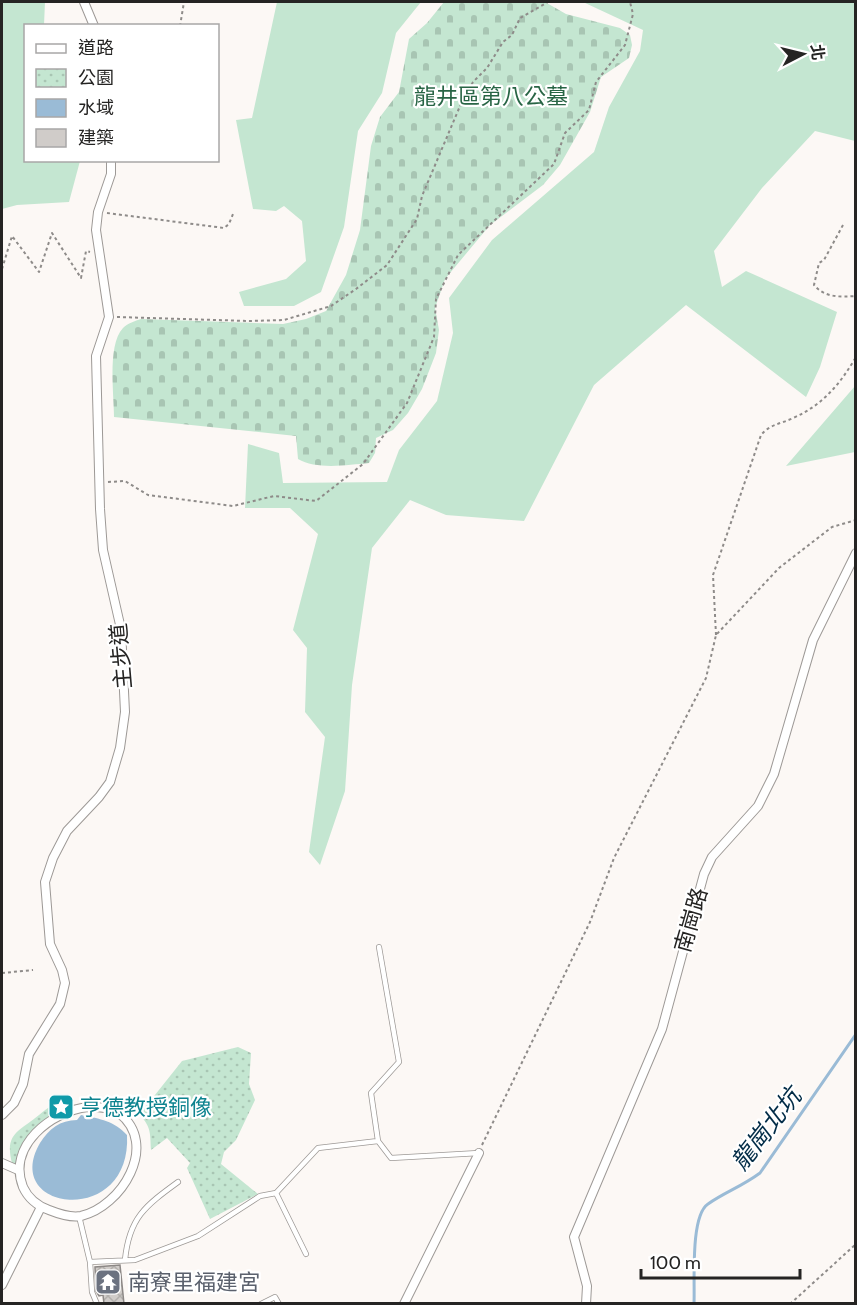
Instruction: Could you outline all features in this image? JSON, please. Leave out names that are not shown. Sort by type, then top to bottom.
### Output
[{"type":"street","points":[[84,2],[93,24]]},
{"type":"street","name":"主步道","points":[[2,1115],[14,1103],[23,1084],[29,1054],[60,1004],[65,983],[62,970],[50,944],[45,882],[53,858],[67,831],[110,782],[120,748],[125,712],[121,629],[103,550],[99,482],[96,356],[109,317],[96,230],[98,212],[111,174],[111,162]]},
{"type":"street","name":"南崗路","points":[[586,1304],[587,1286],[574,1238],[662,1029],[704,874],[712,857],[758,806],[774,774],[813,640],[855,553]]},
{"type":"street","points":[[107,1108],[120,1113],[134,1136],[136,1157],[131,1175],[121,1190],[108,1202],[79,1216],[63,1215],[40,1207],[26,1195],[18,1170],[28,1142],[38,1130],[73,1109],[107,1108]]},
{"type":"street","points":[[404,1304],[478,1153]]},
{"type":"street","points":[[2,1163],[18,1170]]},
{"type":"street","points":[[2,1286],[40,1207]]},
{"type":"lane","points":[[379,947],[399,1062],[371,1093],[378,1141],[391,1158],[478,1153]]},
{"type":"lane","points":[[90,1262],[135,1260],[198,1236],[260,1196],[276,1193],[318,1148],[378,1141]]},
{"type":"lane","points":[[125,1260],[127,1236],[149,1203],[178,1182]]},
{"type":"lane","points":[[276,1193],[306,1254]]},
{"type":"lane","points":[[79,1216],[90,1262],[92,1292],[97,1304]]},
{"type":"lane","points":[[261,1304],[275,1297],[279,1304]]},
{"type":"path","points":[[180,24],[184,2]]},
{"type":"path","points":[[109,317],[284,320],[331,306],[356,289],[387,265],[417,219],[423,196],[460,106],[473,82],[487,68],[503,42],[512,35],[520,18],[548,2]]},
{"type":"path","points":[[99,482],[125,481],[148,495],[233,506],[274,496],[316,501],[363,464],[407,403],[434,337],[436,299],[458,255],[554,164],[565,134],[589,110],[596,82],[625,45],[633,14],[630,2]]},
{"type":"path","points":[[98,212],[224,228],[229,224],[233,213]]},
{"type":"path","points":[[843,225],[824,260],[819,263],[814,285],[826,294],[839,297],[855,296]]},
{"type":"path","points":[[2,269],[12,236],[39,272],[52,233],[81,278],[86,251],[100,255]]},
{"type":"path","points":[[478,1153],[590,922],[614,858],[706,678],[716,635],[713,575],[761,435],[768,427],[812,409],[842,381],[855,357]]},
{"type":"path","points":[[716,635],[779,568],[832,527],[855,520]]},
{"type":"path","points":[[2,973],[33,970]]},
{"type":"path","points":[[790,1304],[855,1244]]},
{"type":"green space","points":[[2,2],[45,2],[44,24],[24,24],[24,162],[80,162],[69,202],[17,205],[2,209]]},
{"type":"green space","points":[[277,2],[421,2],[396,33],[382,93],[358,131],[344,227],[321,292],[294,306],[244,306],[239,292],[286,279],[306,261],[302,221],[284,206],[276,211],[253,209],[236,120],[252,118]]},
{"type":"green space","name":"龍井區第八公墓","points":[[444,2],[545,2],[566,14],[620,28],[630,35],[632,45],[629,58],[601,77],[590,112],[560,165],[543,185],[490,225],[445,279],[435,308],[439,330],[436,353],[422,389],[408,413],[393,430],[376,438],[375,453],[369,463],[332,466],[305,462],[298,459],[296,436],[114,417],[113,358],[118,336],[129,323],[141,319],[283,324],[306,319],[326,311],[346,275],[360,230],[371,146],[380,117],[399,92],[409,39],[427,23]]},
{"type":"green space","points":[[583,2],[855,2],[855,141],[815,131],[762,188],[714,251],[722,287],[746,271],[837,312],[820,367],[806,397],[686,305],[594,385],[524,521],[446,515],[410,500],[372,548],[352,685],[345,791],[320,865],[309,852],[325,737],[305,712],[307,648],[293,630],[318,534],[290,508],[245,508],[248,444],[279,453],[283,483],[387,482],[399,450],[437,401],[453,333],[449,298],[492,240],[594,152],[609,107],[640,51],[643,30]]},
{"type":"green space","points":[[855,386],[855,452],[786,466]]},
{"type":"green space","points":[[238,1047],[251,1053],[249,1084],[255,1100],[236,1140],[224,1152],[221,1164],[258,1194],[210,1219],[187,1168],[190,1163],[167,1138],[151,1150],[148,1127],[139,1115],[182,1061]]},
{"type":"green space","points":[[68,1101],[73,1103],[71,1108],[42,1125],[18,1166],[12,1163],[10,1145],[15,1134],[49,1108]]},
{"type":"water","points":[[81,1115],[101,1119],[127,1135],[123,1165],[110,1185],[91,1197],[70,1200],[51,1195],[37,1184],[32,1166],[40,1143],[47,1134],[56,1126],[77,1120]]},
{"type":"building","name":"南寮里福建宮","points":[[120,1265],[124,1304],[104,1304],[103,1295],[99,1296],[96,1291],[95,1267]]},
{"type":"waterway","name":"龍崗北坑","points":[[694,1304],[696,1235],[702,1211],[714,1200],[760,1173],[856,1034]]},
{"type":"place","name":"亨德教授銅像","points":[[61,1107]]},
{"type":"place","name":"南寮里福建宮","points":[[108,1282]]}]
